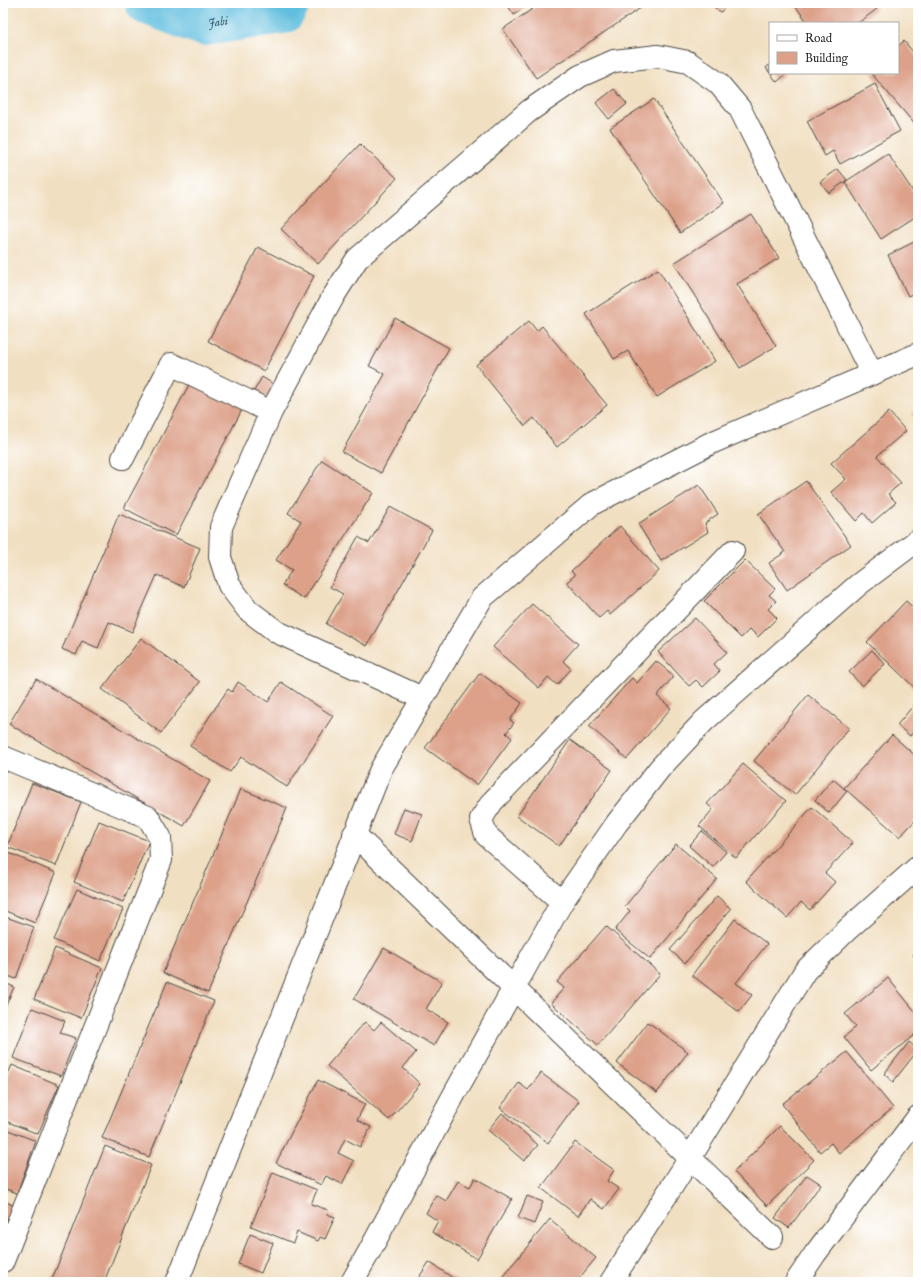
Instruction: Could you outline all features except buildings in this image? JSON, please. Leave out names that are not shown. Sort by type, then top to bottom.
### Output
[{"type":"street","points":[[422,698],[277,632],[248,610],[229,585],[220,557],[221,527],[271,412],[333,297],[357,259],[528,111],[580,76],[614,61],[658,56],[688,62],[718,84],[740,109],[872,374]]},
{"type":"street","points":[[177,1282],[381,769],[482,598],[592,504],[712,443],[918,354]]},
{"type":"street","points":[[123,458],[171,364],[271,412]]},
{"type":"street","points":[[352,1282],[456,1091],[562,902],[617,823],[660,768],[704,721],[858,586],[918,540]]},
{"type":"street","points":[[562,902],[486,835],[481,820],[492,802],[733,551]]},
{"type":"street","points":[[3,757],[148,818],[160,837],[161,860],[3,1260]]},
{"type":"street","points":[[354,834],[772,1237]]},
{"type":"street","points":[[611,1282],[806,971],[848,929],[918,867]]},
{"type":"street","points":[[796,1282],[918,1116]]},
{"type":"waterway","name":"Jabi","points":[[147,3],[203,24],[283,12],[288,3]]}]
